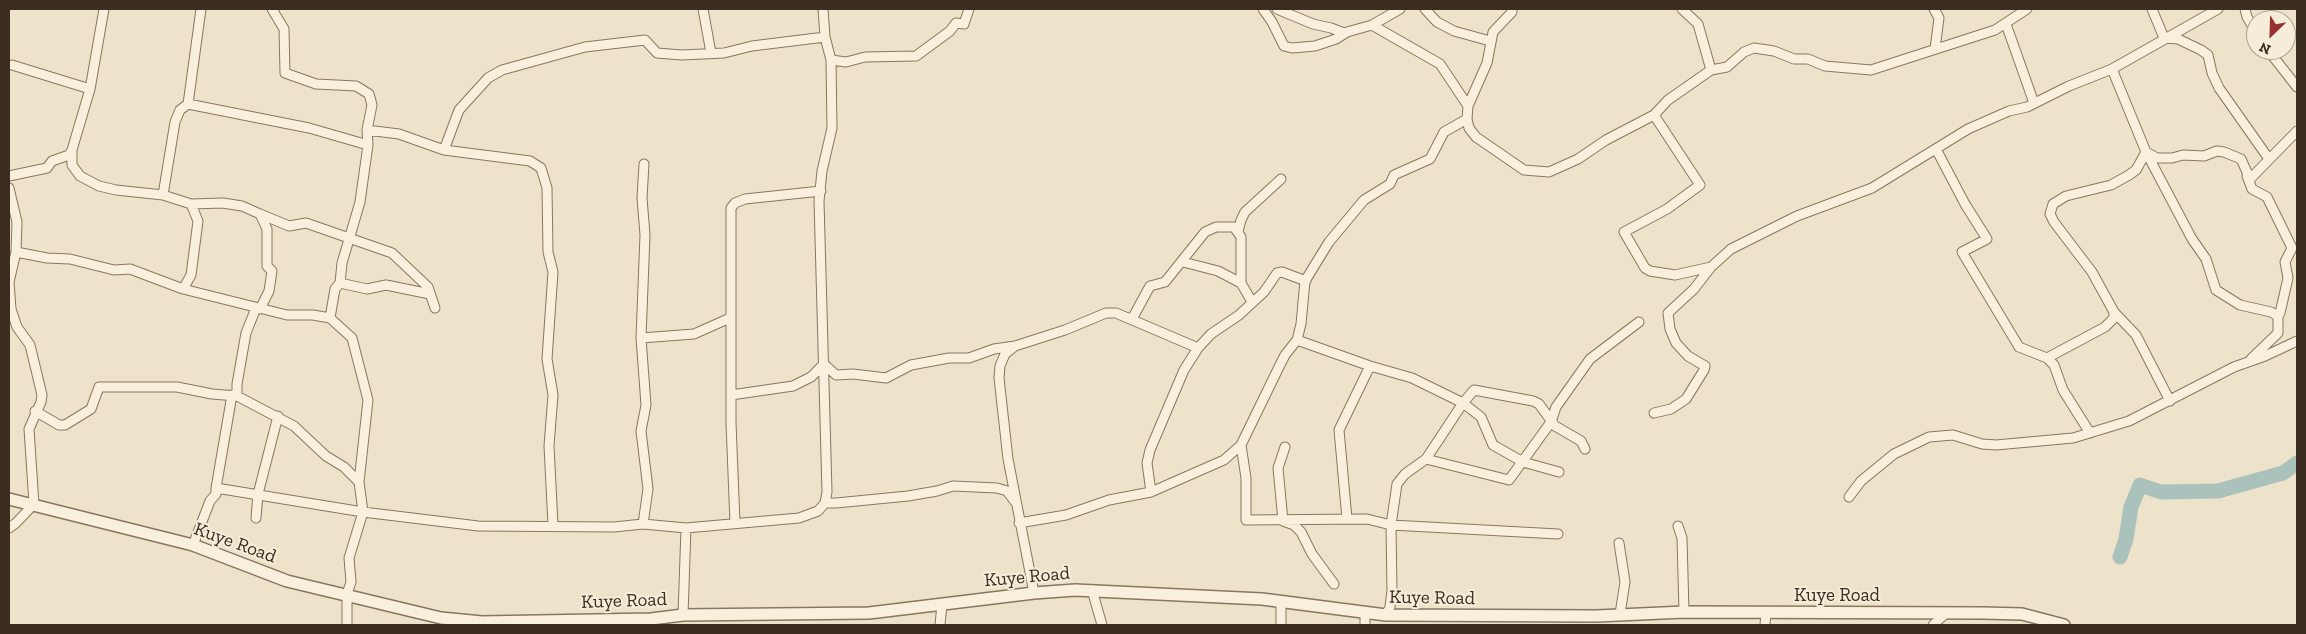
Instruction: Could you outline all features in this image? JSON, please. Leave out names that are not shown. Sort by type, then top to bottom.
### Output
[{"type":"street","points":[[9,176],[47,168],[52,161],[69,155],[72,150],[90,88],[104,9]]},
{"type":"street","points":[[163,195],[175,122],[180,110],[188,104],[201,9]]},
{"type":"street","points":[[272,9],[284,29],[285,73],[316,84],[356,86],[369,94],[372,105],[367,130],[368,145],[360,202],[348,240],[340,283],[335,289],[330,318]]},
{"type":"street","points":[[703,9],[711,53]]},
{"type":"street","points":[[216,488],[363,512],[478,526],[553,525],[614,527],[643,524],[686,528],[800,518],[818,510],[825,503],[827,483],[819,201],[822,171],[832,128],[831,60],[825,37],[823,9]]},
{"type":"street","points":[[831,60],[846,62],[865,57],[916,56],[950,31],[956,23],[964,24],[969,9]]},
{"type":"street","points":[[1263,9],[1284,46],[1292,48],[1315,46],[1344,33],[1372,26],[1400,9]]},
{"type":"street","points":[[1277,9],[1313,24],[1344,33]]},
{"type":"street","points":[[1424,9],[1437,22],[1454,31],[1490,41]]},
{"type":"street","points":[[1512,9],[1512,12],[1493,32],[1487,63],[1468,106],[1467,120],[1469,128],[1486,146],[1524,170],[1538,172],[1549,172],[1578,158],[1606,140],[1654,115],[1668,100],[1711,70],[1727,67],[1744,52],[1754,48],[1774,51],[1794,59],[1808,59],[1825,66],[1871,70],[1990,32],[2006,24],[2027,9]]},
{"type":"street","points":[[1682,9],[1698,24],[1711,70]]},
{"type":"street","points":[[1934,9],[1939,18],[1934,49]]},
{"type":"street","points":[[2152,9],[2164,38]]},
{"type":"street","points":[[1654,413],[1679,405],[1686,399],[1702,376],[1705,366],[1681,350],[1670,329],[1667,319],[1668,313],[1672,307],[1694,289],[1711,267],[1731,248],[1797,216],[1872,188],[1968,129],[2009,110],[2026,107],[2069,86],[2112,70],[2164,38],[2218,9]]},
{"type":"street","points":[[2006,24],[2034,102]]},
{"type":"street","points":[[1372,26],[1440,64],[1468,106]]},
{"type":"street","points":[[444,150],[459,110],[488,78],[502,70],[585,47],[645,40],[657,53],[724,53],[752,46],[825,37]]},
{"type":"street","points":[[2164,38],[2178,39],[2208,55],[2212,74],[2219,88],[2269,159]]},
{"type":"street","points":[[2276,60],[2297,87]]},
{"type":"street","points":[[12,65],[90,88]]},
{"type":"street","points":[[2112,70],[2146,152],[2192,239],[2206,259],[2216,290],[2240,305],[2271,312],[2278,316]]},
{"type":"street","points":[[188,104],[309,128],[368,145]]},
{"type":"street","points":[[1654,115],[1700,185],[1667,209],[1624,232],[1646,268],[1650,271],[1675,275],[1711,267]]},
{"type":"street","points":[[1019,523],[1066,515],[1109,500],[1151,492],[1224,460],[1241,445],[1285,355],[1297,340],[1306,280],[1329,242],[1364,200],[1390,184],[1394,175],[1430,159],[1444,132],[1467,120]]},
{"type":"street","points":[[367,130],[399,134],[444,150],[530,161],[541,168],[547,188],[548,252],[553,272],[547,359],[553,394],[549,446],[553,525]]},
{"type":"street","points":[[2146,152],[2157,158],[2172,158],[2183,155],[2211,155],[2217,151],[2241,159],[2250,179],[2297,130]]},
{"type":"street","points":[[1936,149],[1965,204],[1987,239],[1962,252],[2019,347],[2047,358],[2054,365],[2063,390],[2090,433]]},
{"type":"street","points":[[72,150],[72,165],[80,176],[88,182],[116,190],[163,195],[191,204],[223,203],[242,206],[290,226],[306,223],[348,240],[392,253],[428,287],[435,308]]},
{"type":"street","points":[[2146,152],[2136,170],[2129,175],[2111,184],[2066,196],[2058,200],[2051,208],[2054,222],[2083,258],[2114,312],[2136,335],[2170,401]]},
{"type":"street","points":[[2241,159],[2252,188],[2267,197],[2294,245],[2285,262],[2288,278],[2278,316],[2278,333],[2248,360]]},
{"type":"street","points":[[643,524],[648,489],[641,432],[646,405],[641,338],[645,235],[642,198],[644,164]]},
{"type":"street","points":[[1238,232],[1241,220],[1246,212],[1281,179]]},
{"type":"street","points":[[9,188],[17,222],[16,252],[9,282],[11,310],[30,345],[42,388],[41,402],[35,411],[29,429],[34,504],[9,528]]},
{"type":"street","points":[[735,523],[730,318],[731,208],[735,203],[745,199],[821,191]]},
{"type":"street","points":[[183,289],[191,275],[198,221],[191,204]]},
{"type":"street","points":[[193,545],[210,501],[216,494],[246,333],[258,308],[270,291],[272,271],[267,266],[267,229],[260,214]]},
{"type":"street","points":[[1132,319],[1150,286],[1165,282],[1183,262],[1205,232],[1216,227],[1234,227],[1241,237],[1241,283],[1252,302]]},
{"type":"street","points":[[16,252],[47,258],[70,259],[114,270],[130,269],[183,289],[258,308],[287,315],[313,315],[330,318],[352,338],[368,400],[359,482],[363,512],[349,558],[351,582],[348,594],[347,625]]},
{"type":"street","points":[[1183,262],[1218,272],[1241,283]]},
{"type":"street","points":[[1151,492],[1146,463],[1150,450],[1184,370],[1198,348],[1211,334],[1239,315],[1264,292],[1277,273],[1282,272],[1306,280]]},
{"type":"street","points":[[340,283],[367,289],[386,285],[430,294]]},
{"type":"street","points":[[2047,358],[2105,327],[2114,318],[2114,312]]},
{"type":"street","points":[[824,364],[836,374],[886,378],[911,365],[949,358],[969,358],[1015,346],[1064,330],[1106,313],[1116,313],[1132,319],[1198,348]]},
{"type":"street","points":[[641,338],[702,332],[730,318]]},
{"type":"street","points":[[1426,459],[1509,480],[1551,422],[1556,407],[1590,359],[1639,322]]},
{"type":"street","points":[[1297,340],[1370,366],[1412,378],[1463,403],[1481,418],[1493,445],[1523,462],[1560,472]]},
{"type":"street","points":[[1849,497],[1861,481],[1894,454],[1929,437],[1953,435],[1982,444],[1996,445],[2050,441],[2090,433],[2129,421],[2248,360],[2265,356],[2297,341]]},
{"type":"street","points":[[1015,346],[1005,354],[1000,366],[999,378],[1008,459],[1034,592]]},
{"type":"street","points":[[731,396],[793,386],[811,377],[824,364]]},
{"type":"street","points":[[1347,519],[1339,430],[1370,366]]},
{"type":"street","points":[[35,411],[59,425],[65,425],[91,409],[99,387],[177,387],[235,396],[278,416],[294,426],[326,456],[359,482]]},
{"type":"street","points":[[1386,615],[1390,607],[1392,591],[1391,525],[1397,484],[1405,474],[1426,459],[1463,403],[1474,390],[1524,399],[1539,404],[1551,422],[1580,441],[1585,449]]},
{"type":"street","points":[[256,518],[258,494],[278,416]]},
{"type":"street","points":[[1241,445],[1246,478],[1246,520],[1367,519],[1391,525],[1558,534]]},
{"type":"street","points":[[1283,521],[1278,468],[1285,447]]},
{"type":"street","points":[[825,503],[908,496],[953,486],[997,488],[1006,491],[1016,503]]},
{"type":"street","name":"Kuye Road","points":[[9,499],[193,545],[287,581],[348,594],[441,618],[482,622],[650,622],[683,616],[869,613],[1034,592],[1092,590],[1202,594],[1280,601],[1365,619],[1386,615],[1598,620],[1620,614],[1684,612],[1766,619],[1944,614],[2022,614],[2064,625]]},
{"type":"street","points":[[1283,521],[1294,525],[1302,532],[1312,554],[1334,584]]},
{"type":"street","points":[[1678,526],[1682,538],[1684,612]]},
{"type":"street","points":[[683,616],[686,528]]},
{"type":"street","points":[[1619,543],[1625,582],[1620,614]]},
{"type":"street","points":[[1092,590],[1102,625]]},
{"type":"street","points":[[1280,601],[1281,625]]},
{"type":"street","points":[[940,625],[942,604]]},
{"type":"street","points":[[1933,625],[1944,614]]},
{"type":"waterway","points":[[2120,557],[2126,539],[2131,507],[2140,485],[2161,492],[2218,491],[2283,473],[2297,463]]}]
